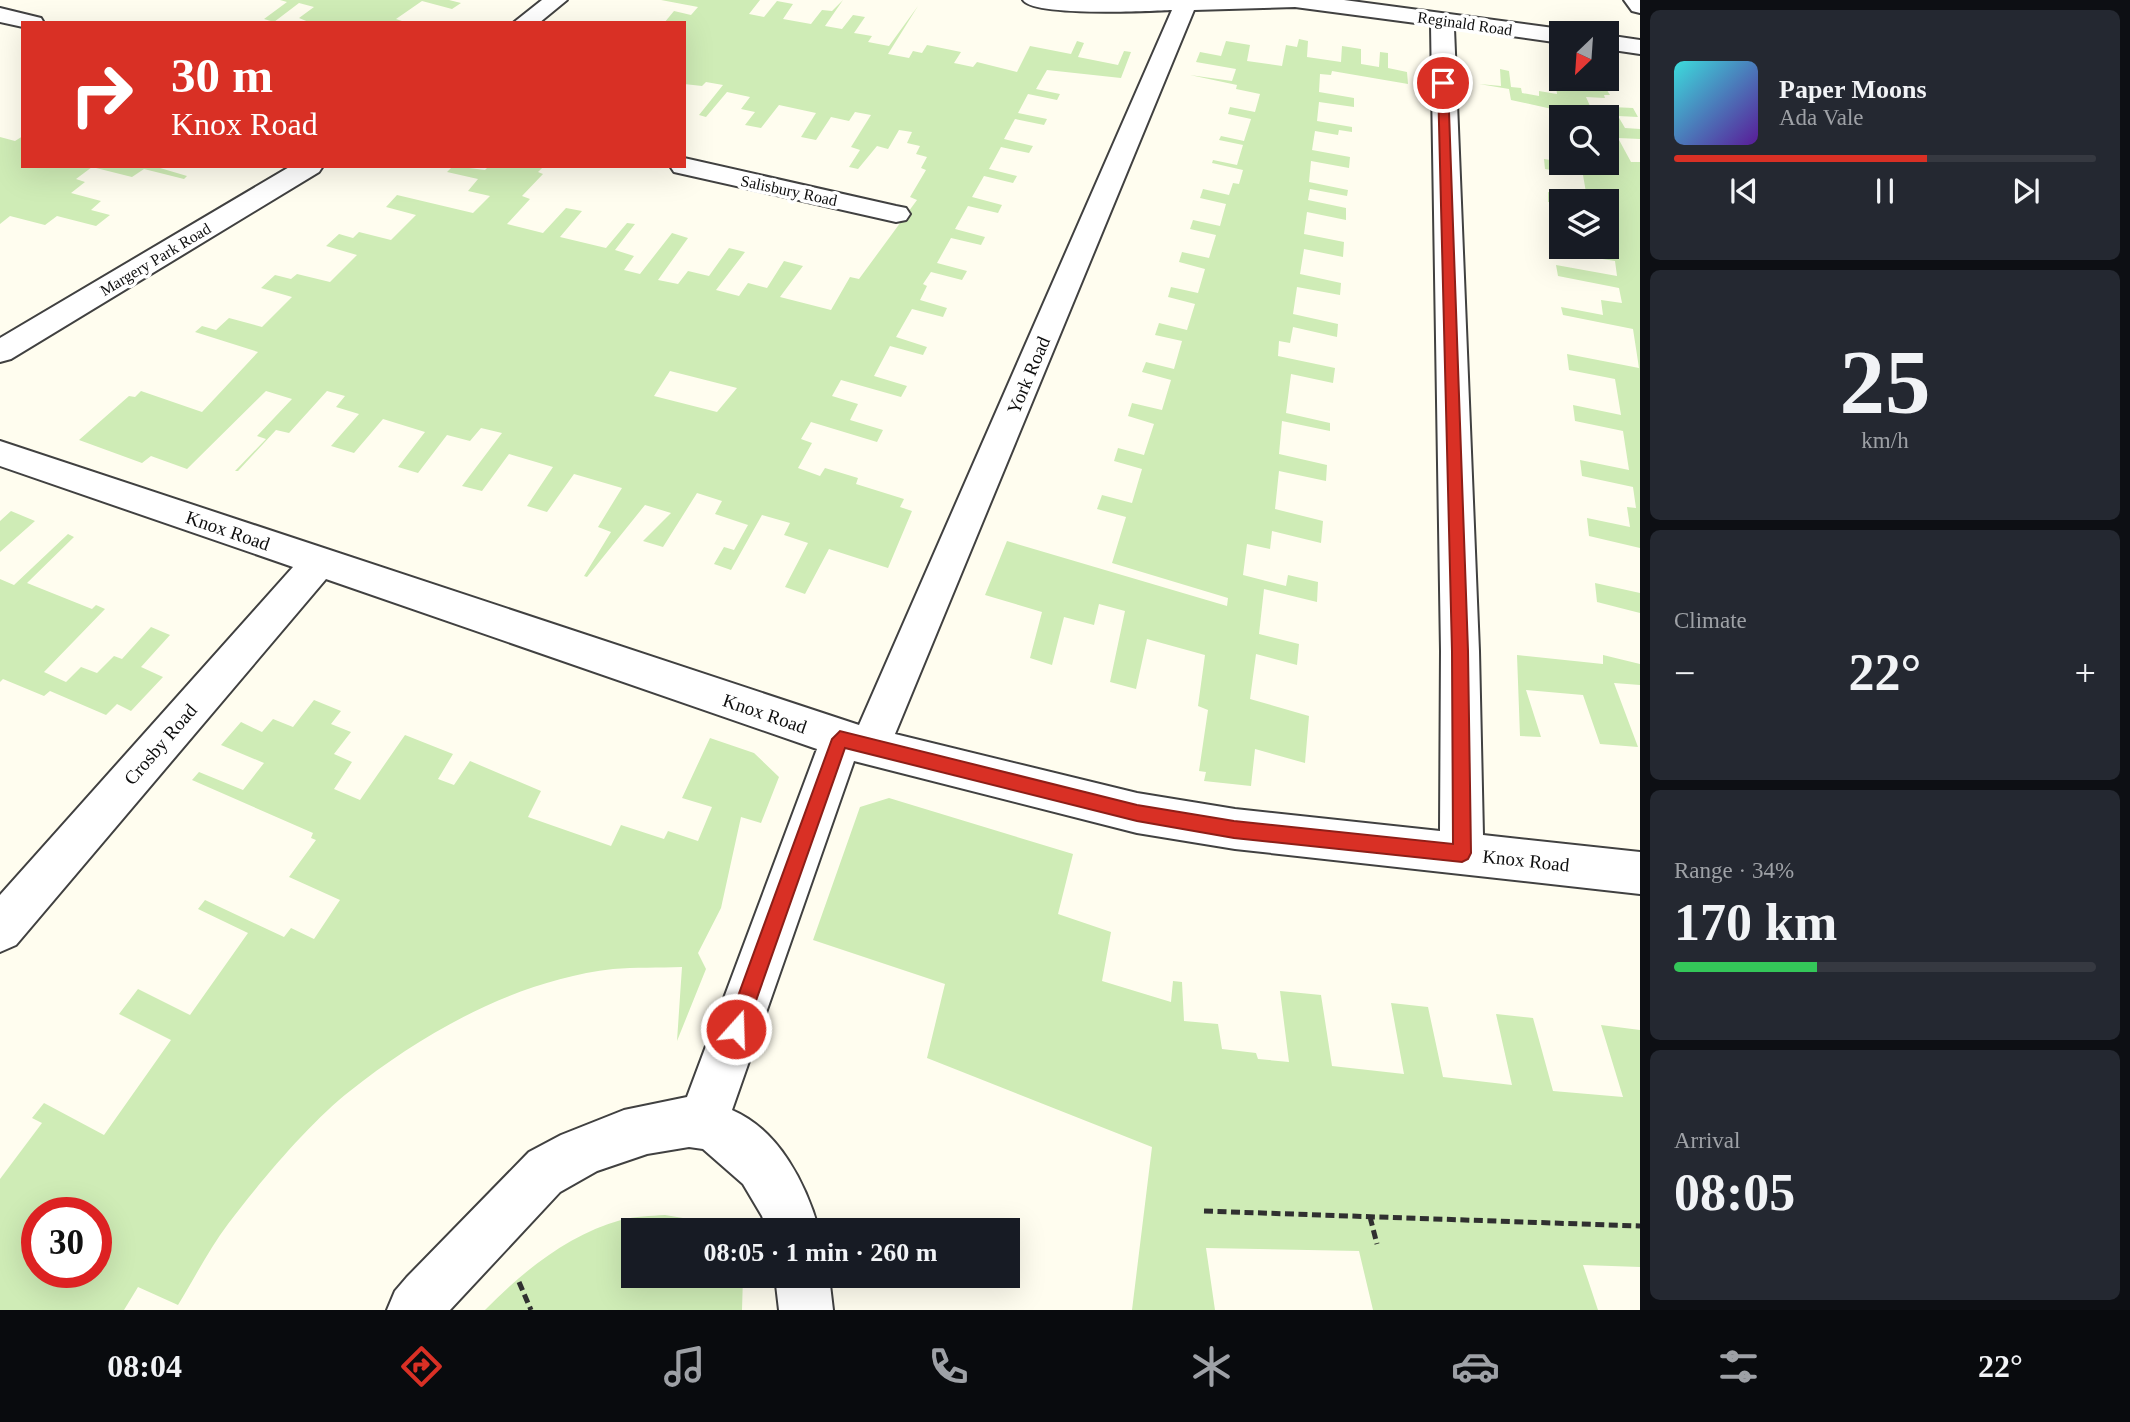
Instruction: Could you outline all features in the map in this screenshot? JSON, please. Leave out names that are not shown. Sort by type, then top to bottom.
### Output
[{"type":"street","points":[[527,21],[556,0]]},
{"type":"street","name":"Reginald Road","points":[[1034,0],[1099,6],[1295,0],[1549,34]]},
{"type":"street","points":[[1635,0],[1640,6]]},
{"type":"street","name":"York Road","points":[[702,1123],[833,766],[855,742],[1186,3]]},
{"type":"street","points":[[0,16],[24,21]]},
{"type":"street","points":[[1442,20],[1460,651],[1462,853]]},
{"type":"street","points":[[1619,44],[1640,47]]},
{"type":"street","name":"Salisbury Road","points":[[686,167],[896,214]]},
{"type":"street","name":"Margery Park Road","points":[[0,352],[307,168]]},
{"type":"street","name":"Knox Road","points":[[0,453],[855,742],[1137,813],[1234,830],[1640,873]]},
{"type":"street","name":"Crosby Road","points":[[0,929],[320,561]]},
{"type":"street","points":[[414,1310],[484,1232],[547,1170],[600,1145],[660,1124],[702,1123],[733,1138],[762,1170],[788,1208],[790,1218]]},
{"type":"street","points":[[803,1288],[806,1310]]},
{"type":"path","points":[[1204,1211],[1640,1226]]},
{"type":"path","points":[[1370,1217],[1377,1244]]},
{"type":"green space","points":[[280,0],[449,0],[461,3],[452,9],[422,1],[396,19],[402,21],[306,21],[299,18],[314,7],[299,3],[275,21],[264,19],[287,2]]},
{"type":"green space","points":[[661,0],[760,0],[749,14],[764,17],[777,1],[793,4],[783,19],[811,24],[822,10],[832,11],[843,0],[825,26],[842,29],[853,15],[865,17],[854,33],[872,36],[868,42],[889,46],[918,6],[888,54],[909,58],[913,51],[922,53],[927,45],[961,52],[954,63],[973,67],[977,62],[1017,72],[1030,46],[1071,54],[1077,41],[1084,43],[1078,57],[1118,65],[1124,51],[1131,52],[1121,78],[1047,70],[1036,89],[1060,94],[1057,100],[1028,94],[1018,113],[1047,119],[1044,125],[1015,119],[1004,139],[1033,146],[1029,153],[1001,147],[989,169],[1017,176],[1013,183],[984,176],[972,197],[1002,205],[998,213],[968,206],[955,229],[985,237],[981,245],[951,238],[937,263],[967,271],[962,280],[931,272],[923,284],[927,286],[920,300],[947,308],[943,317],[912,309],[896,337],[927,347],[923,355],[890,346],[874,376],[907,386],[901,397],[841,380],[832,396],[858,404],[850,420],[883,430],[877,442],[811,422],[801,439],[812,443],[798,468],[820,476],[825,468],[858,478],[856,484],[904,499],[900,507],[912,511],[888,568],[829,549],[805,594],[785,587],[808,543],[784,535],[790,523],[762,515],[731,570],[714,564],[724,547],[734,550],[748,525],[715,514],[722,501],[697,493],[663,547],[643,541],[671,513],[645,505],[587,577],[584,576],[611,532],[598,527],[622,488],[574,474],[547,512],[527,506],[553,467],[509,454],[482,491],[462,486],[502,433],[481,428],[470,441],[447,435],[418,473],[398,467],[425,432],[383,419],[354,453],[331,446],[359,414],[336,407],[345,396],[327,391],[289,433],[276,430],[238,471],[235,471],[266,439],[257,436],[292,399],[266,391],[187,469],[151,456],[142,463],[79,440],[129,396],[135,397],[141,391],[202,412],[258,352],[195,332],[202,326],[216,330],[229,318],[262,327],[292,297],[261,288],[275,275],[291,279],[297,274],[330,282],[357,255],[326,246],[339,234],[353,238],[359,232],[391,240],[416,215],[386,207],[397,195],[473,213],[490,196],[468,191],[478,179],[447,172],[451,168],[542,168],[538,172],[543,174],[522,196],[530,199],[507,224],[543,233],[566,208],[582,211],[560,237],[606,248],[627,223],[635,224],[615,250],[634,256],[624,270],[640,274],[672,233],[688,238],[658,280],[678,284],[688,271],[709,276],[729,248],[745,252],[716,290],[739,296],[748,283],[767,288],[784,261],[803,266],[780,297],[831,310],[850,277],[859,279],[917,200],[910,197],[926,170],[921,168],[927,157],[916,154],[920,146],[907,143],[912,132],[899,130],[888,149],[877,146],[858,169],[849,167],[860,150],[851,147],[871,115],[855,112],[849,121],[831,117],[816,140],[801,137],[816,113],[779,105],[761,128],[745,125],[755,112],[741,109],[750,97],[727,92],[706,117],[699,115],[723,85],[706,82],[702,86],[686,84],[686,21],[666,21],[674,11],[691,15],[698,7]],"holes":[[[670,371],[737,388],[717,412],[654,396]]]},
{"type":"green space","points":[[1299,39],[1308,41],[1307,57],[1341,62],[1342,46],[1361,49],[1361,64],[1379,67],[1380,52],[1388,53],[1388,68],[1407,72],[1408,84],[1332,71],[1331,75],[1320,74],[1319,92],[1354,98],[1354,107],[1319,102],[1317,121],[1352,127],[1352,132],[1339,130],[1338,135],[1315,131],[1312,150],[1350,157],[1349,168],[1311,161],[1309,182],[1348,190],[1347,196],[1310,189],[1308,200],[1346,208],[1346,220],[1307,212],[1304,234],[1344,242],[1343,257],[1304,249],[1300,274],[1341,283],[1340,295],[1297,287],[1293,314],[1338,324],[1337,337],[1293,327],[1290,343],[1279,341],[1278,356],[1335,368],[1333,383],[1291,374],[1286,413],[1330,423],[1330,431],[1282,421],[1279,454],[1327,465],[1326,481],[1279,471],[1275,509],[1323,521],[1321,543],[1272,531],[1270,549],[1247,544],[1243,575],[1286,586],[1288,575],[1318,582],[1317,602],[1264,589],[1259,634],[1299,644],[1297,665],[1256,654],[1250,699],[1309,716],[1305,763],[1255,749],[1251,786],[1204,781],[1206,772],[1199,771],[1208,710],[1198,706],[1205,655],[1147,639],[1136,689],[1110,682],[1125,611],[1099,604],[1094,625],[1064,617],[1052,665],[1030,658],[1042,612],[985,595],[1007,541],[1227,606],[1228,598],[1112,563],[1126,517],[1097,509],[1102,495],[1132,503],[1142,469],[1114,461],[1118,448],[1144,455],[1154,424],[1128,416],[1132,403],[1162,410],[1171,380],[1142,372],[1146,362],[1174,369],[1182,341],[1155,335],[1159,323],[1187,330],[1195,304],[1168,297],[1171,287],[1198,293],[1205,269],[1179,262],[1182,252],[1209,258],[1216,235],[1190,229],[1193,220],[1220,226],[1226,204],[1200,198],[1203,189],[1229,195],[1233,183],[1239,184],[1243,170],[1212,163],[1213,160],[1237,165],[1243,145],[1219,140],[1221,136],[1244,141],[1251,119],[1228,114],[1230,107],[1255,112],[1260,94],[1236,89],[1237,85],[1190,75],[1232,81],[1236,69],[1196,62],[1200,52],[1221,56],[1226,41],[1250,45],[1247,61],[1282,66],[1286,45],[1297,47]]},
{"type":"green space","points":[[1500,69],[1509,71],[1511,87],[1521,88],[1522,93],[1539,96],[1539,91],[1557,94],[1557,91],[1608,91],[1610,95],[1604,95],[1605,98],[1586,97],[1590,105],[1549,105],[1549,108],[1511,100],[1509,89],[1479,84],[1501,86]]},
{"type":"green space","points":[[1619,107],[1633,108],[1638,117],[1619,116]]},
{"type":"green space","points":[[1619,118],[1625,128],[1640,129],[1640,139],[1619,138]]},
{"type":"green space","points":[[0,137],[15,141],[21,137],[21,168],[91,168],[76,179],[85,182],[71,193],[101,201],[91,210],[110,215],[96,226],[57,216],[45,225],[10,216],[0,224]]},
{"type":"green space","points":[[1619,140],[1631,162],[1640,162],[1640,548],[1589,536],[1587,518],[1630,527],[1627,507],[1636,508],[1633,487],[1582,476],[1580,460],[1629,470],[1623,431],[1575,421],[1573,405],[1621,415],[1615,379],[1569,370],[1567,354],[1639,368],[1633,329],[1563,315],[1561,307],[1603,315],[1601,300],[1622,303],[1619,288],[1558,276],[1556,265],[1617,276],[1615,261],[1602,259],[1619,259],[1619,189],[1585,189],[1583,175],[1619,175]]},
{"type":"green space","points":[[1544,159],[1549,160],[1549,170],[1545,169]]},
{"type":"green space","points":[[96,168],[160,168],[187,176],[184,179],[144,169],[132,177]]},
{"type":"green space","points":[[11,511],[35,521],[0,552],[0,521]]},
{"type":"green space","points":[[68,534],[74,537],[27,583],[92,609],[96,605],[105,609],[44,672],[66,682],[81,667],[97,673],[114,656],[122,659],[151,627],[170,635],[141,667],[163,677],[131,711],[117,704],[106,715],[50,691],[44,696],[3,679],[0,682],[0,579],[14,585]]},
{"type":"green space","points":[[1595,583],[1640,593],[1640,613],[1597,602]]},
{"type":"green space","points":[[1517,655],[1603,664],[1603,655],[1640,664],[1640,685],[1614,683],[1638,747],[1600,744],[1583,695],[1526,690],[1541,737],[1520,736]]},
{"type":"green space","points":[[314,700],[341,711],[331,724],[351,732],[334,754],[352,762],[334,789],[360,800],[405,735],[453,754],[438,779],[454,785],[470,761],[541,791],[528,817],[611,846],[621,825],[664,839],[668,831],[698,841],[712,807],[682,798],[710,738],[754,753],[779,777],[761,823],[741,817],[721,908],[698,953],[706,969],[677,1041],[682,967],[613,969],[577,975],[507,997],[440,1029],[409,1049],[350,1091],[318,1119],[228,1224],[178,1305],[138,1287],[124,1310],[0,1310],[0,1179],[42,1123],[32,1118],[44,1103],[104,1135],[171,1040],[119,1014],[138,989],[190,1015],[248,933],[198,909],[205,900],[284,937],[291,928],[314,939],[340,900],[289,877],[316,840],[311,838],[313,833],[192,780],[199,772],[243,790],[264,763],[221,745],[241,722],[262,732],[273,719],[293,727]]},
{"type":"green space","points":[[889,798],[1073,854],[1058,914],[1111,932],[1102,981],[1171,1002],[1173,981],[1182,982],[1184,1021],[1218,1024],[1222,1049],[1256,1053],[1258,1059],[1289,1062],[1280,991],[1321,995],[1332,1066],[1404,1074],[1391,1003],[1428,1007],[1443,1077],[1512,1085],[1496,1014],[1533,1018],[1553,1091],[1623,1097],[1601,1025],[1640,1030],[1640,1267],[1583,1265],[1598,1310],[1373,1310],[1359,1251],[1206,1248],[1215,1310],[1132,1310],[1152,1147],[927,1058],[945,984],[813,940],[860,807]]},
{"type":"green space","points":[[665,1215],[683,1218],[632,1218]]},
{"type":"green space","points":[[621,1220],[621,1288],[743,1288],[742,1310],[485,1310],[547,1256],[602,1226]]},
{"type":"route","points":[[736,1029],[835,760],[840,739],[1137,813],[1234,830],[1462,853],[1460,651],[1443,83]]}]
